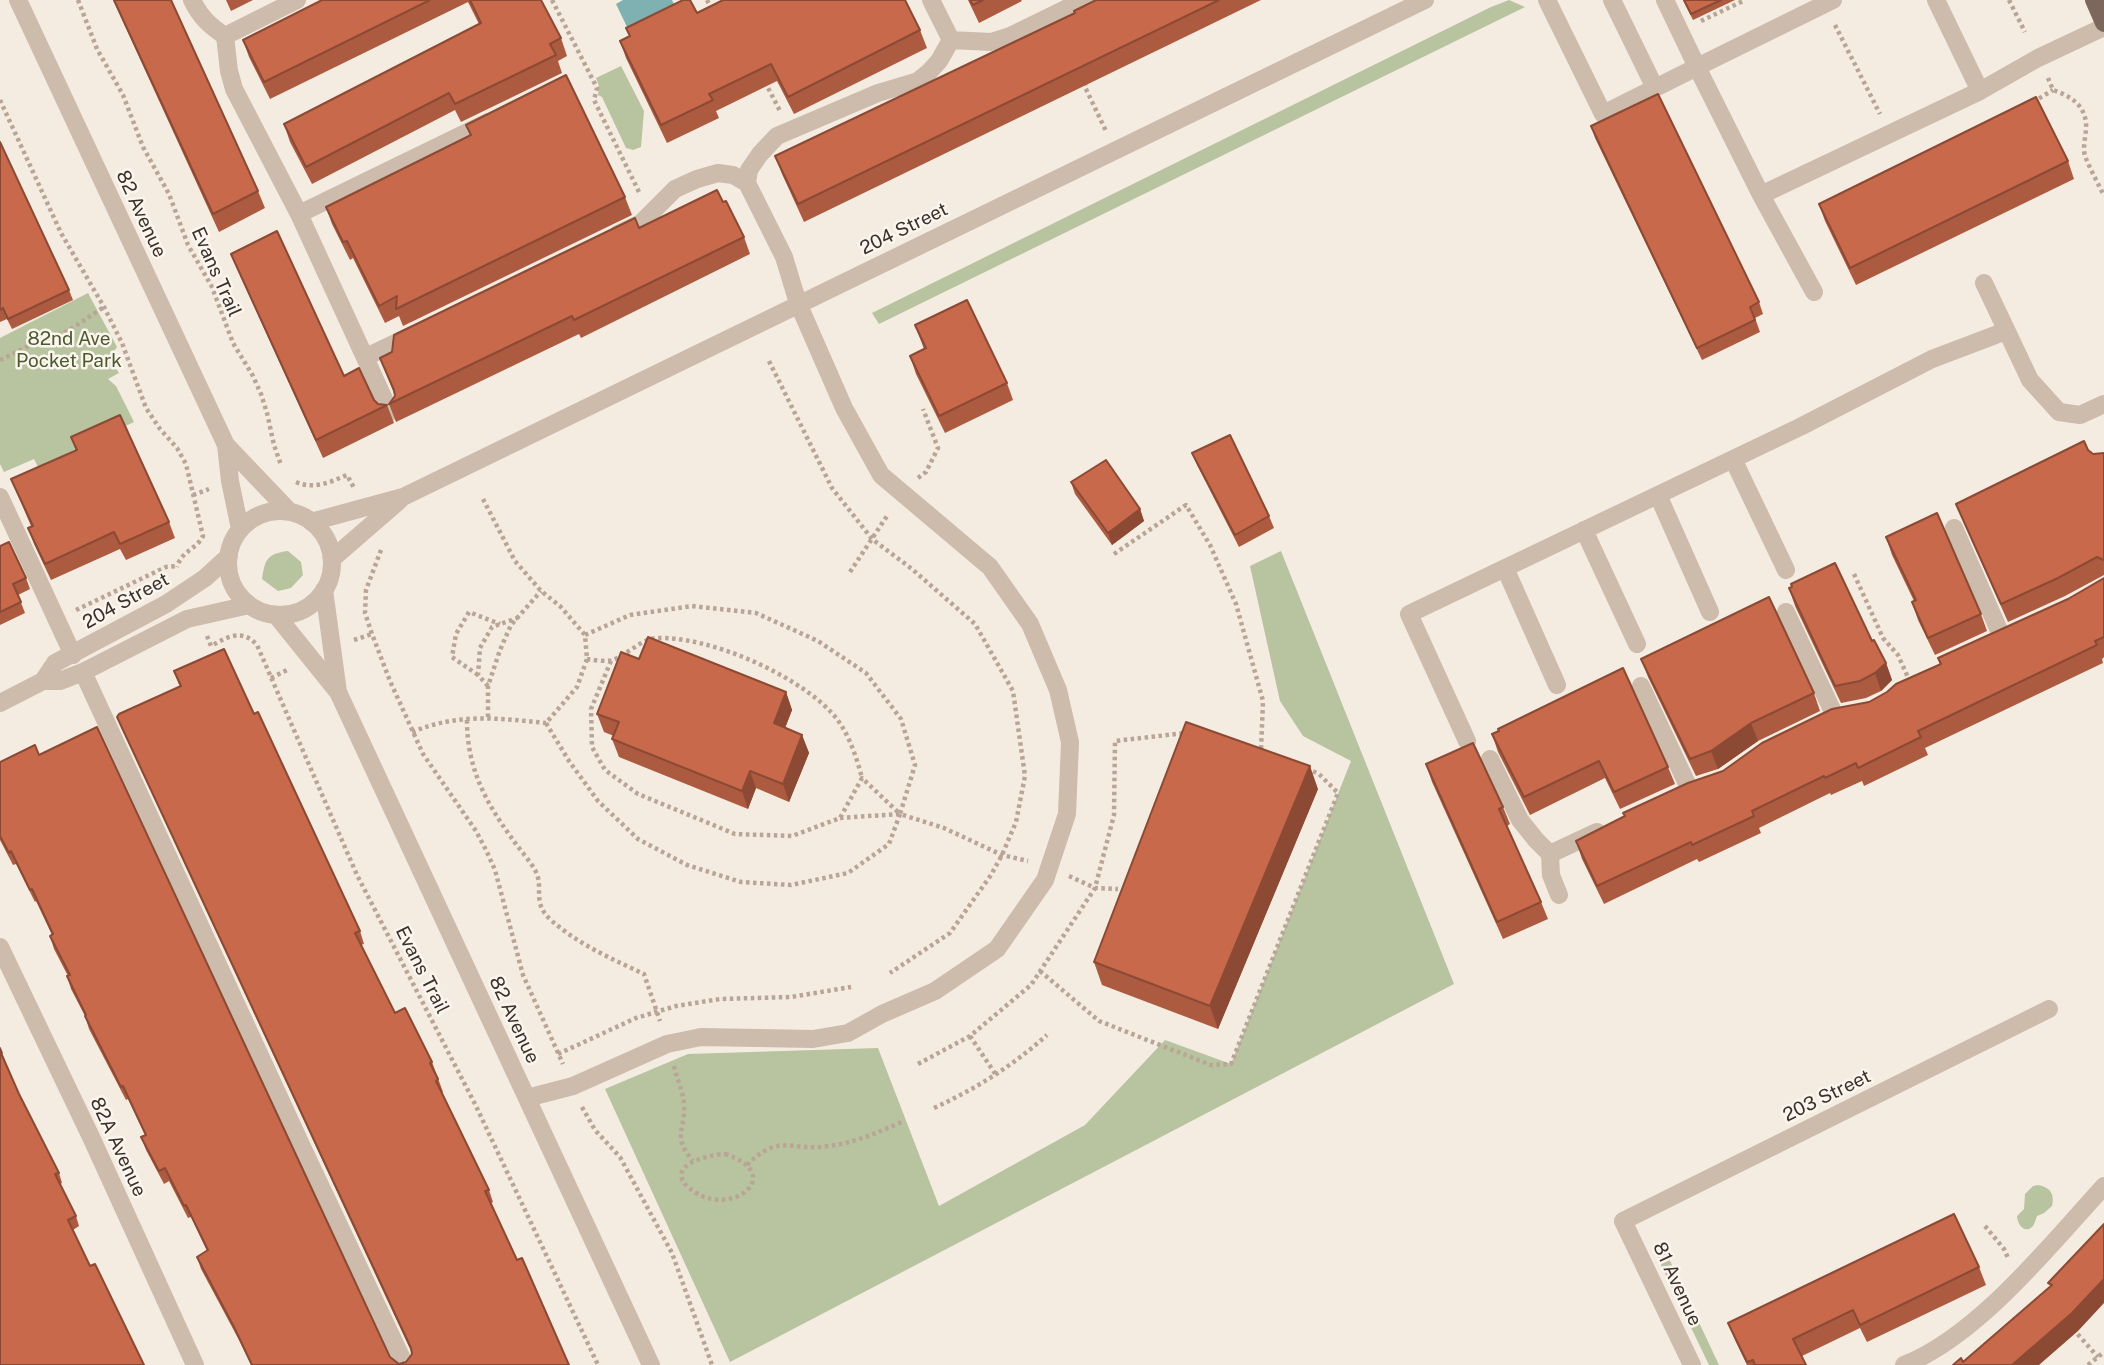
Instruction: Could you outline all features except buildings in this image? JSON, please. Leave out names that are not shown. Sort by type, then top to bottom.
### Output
[{"type":"main road","points":[[2094,0],[2104,25]]},
{"type":"street","name":"82 Avenue","points":[[18,0],[226,445],[289,511]]},
{"type":"street","points":[[192,0],[198,13],[210,26],[225,36],[234,89],[299,214],[390,412]]},
{"type":"street","points":[[225,36],[297,0]]},
{"type":"street","points":[[931,0],[951,40]]},
{"type":"street","points":[[951,40],[991,41],[1010,36],[1084,0]]},
{"type":"street","name":"204 Street","points":[[311,522],[402,497],[1425,0]]},
{"type":"street","points":[[1547,0],[1603,114],[1829,2]]},
{"type":"street","points":[[1612,0],[1655,88]]},
{"type":"street","points":[[1665,0],[1761,195],[1814,292]]},
{"type":"street","points":[[1936,0],[1980,91]]},
{"type":"street","points":[[1761,195],[1980,91],[2104,25]]},
{"type":"street","points":[[747,183],[749,170],[767,144],[777,136],[878,93],[918,81],[934,66],[951,40]]},
{"type":"street","points":[[299,214],[508,112]]},
{"type":"street","points":[[527,1098],[573,1086],[667,1044],[701,1037],[813,1039],[848,1034],[882,1014],[935,991],[997,949],[1045,880],[1067,814],[1070,742],[1058,690],[1030,624],[989,567],[881,475],[850,419],[798,303],[784,257],[747,183],[733,175],[718,173],[697,178],[675,189],[641,223],[603,242]]},
{"type":"street","points":[[1984,283],[2029,380],[2059,412],[2080,415],[2104,404]]},
{"type":"street","points":[[366,358],[428,327]]},
{"type":"street","points":[[1468,741],[1409,614],[1734,459],[1932,359],[2006,331]]},
{"type":"street","name":"82 Avenue","points":[[226,445],[240,529]]},
{"type":"street","points":[[1734,459],[1786,570]]},
{"type":"street","points":[[1658,495],[1710,612]]},
{"type":"street","points":[[0,497],[72,655]]},
{"type":"street","name":"204 Street","points":[[332,559],[402,497]]},
{"type":"street","points":[[270,511],[289,511],[311,522],[328,543],[332,559],[331,575],[324,590],[314,603],[300,612],[284,615],[268,614],[248,604],[239,596],[230,580],[227,562],[231,544],[240,529],[253,517],[270,511]]},
{"type":"street","points":[[1954,528],[2002,637]]},
{"type":"street","points":[[1584,530],[1637,644]]},
{"type":"street","name":"204 Street","points":[[43,681],[55,663],[187,591],[229,555]]},
{"type":"street","points":[[1505,568],[1557,685]]},
{"type":"street","name":"82 Avenue","points":[[324,590],[338,692]]},
{"type":"street","name":"204 Street","points":[[0,703],[43,681],[60,681],[83,672],[187,619],[248,604]]},
{"type":"street","points":[[1786,612],[1829,719],[1853,714]]},
{"type":"street","name":"82 Avenue","points":[[276,615],[338,692],[651,1365]]},
{"type":"street","points":[[83,672],[405,1365]]},
{"type":"street","points":[[1641,686],[1690,790]]},
{"type":"street","points":[[1490,758],[1520,820],[1550,854],[1550,875],[1559,895]]},
{"type":"street","points":[[1550,854],[1608,827]]},
{"type":"street","name":"82A Avenue","points":[[0,947],[195,1365]]},
{"type":"street","name":"203 Street","points":[[1623,1221],[2049,1009]]},
{"type":"street","points":[[1904,1365],[1943,1345],[1974,1321],[2104,1186]]},
{"type":"street","name":"81 Avenue","points":[[1623,1221],[1692,1365]]},
{"type":"path","name":"Evans Trail","points":[[78,0],[97,49],[123,95],[143,147],[169,194],[188,245],[212,287],[233,343],[261,394],[283,468]]},
{"type":"path","points":[[552,0],[597,88],[594,100],[650,215]]},
{"type":"path","points":[[707,0],[716,19]]},
{"type":"path","points":[[1699,22],[1745,0]]},
{"type":"path","points":[[2009,0],[2025,32]]},
{"type":"path","points":[[1829,2],[1890,134]]},
{"type":"path","points":[[760,71],[790,131]]},
{"type":"path","points":[[1084,77],[1085,88],[1115,150]]},
{"type":"path","points":[[2048,78],[2053,90]]},
{"type":"path","points":[[2029,104],[2053,90],[2068,95],[2077,103],[2086,124],[2083,145],[2085,156],[2104,196]]},
{"type":"path","points":[[0,100],[61,233],[104,306],[122,343],[146,408],[186,464],[203,536],[199,544],[181,557],[177,566],[180,577]]},
{"type":"path","points":[[0,360],[35,342],[68,331],[104,306]]},
{"type":"path","points":[[769,361],[832,488],[872,539],[912,569],[975,624],[1013,691],[1025,776],[1016,822],[1002,855],[992,875],[950,933],[890,973]]},
{"type":"path","points":[[901,491],[926,472],[938,448],[923,410]]},
{"type":"path","points":[[293,480],[307,485],[326,484],[347,475],[358,497]]},
{"type":"path","points":[[483,499],[515,561],[585,635],[587,659],[577,687],[546,723]]},
{"type":"path","points":[[1114,554],[1186,505],[1210,545],[1236,604],[1263,701],[1261,751]]},
{"type":"path","points":[[850,572],[887,516]]},
{"type":"path","points":[[379,541],[382,548],[370,576],[365,601],[365,613],[372,634],[423,754],[476,831],[495,870],[523,975],[563,1064]]},
{"type":"path","points":[[70,613],[166,566],[177,566]]},
{"type":"path","points":[[1854,574],[1883,638],[1898,655],[1910,682]]},
{"type":"path","points":[[488,717],[488,686],[500,650],[511,625],[541,591]]},
{"type":"path","points":[[546,723],[598,801],[638,839],[687,865],[741,882],[790,885],[848,873],[889,844],[915,765],[901,719],[866,673],[818,641],[756,613],[692,606],[630,615],[585,635]]},
{"type":"path","points":[[488,686],[478,675],[452,657],[456,634],[469,612],[500,624]]},
{"type":"path","points":[[478,675],[480,648],[492,627],[518,618]]},
{"type":"path","name":"Evans Trail","points":[[205,632],[211,646],[232,635],[245,635],[257,645],[357,875],[475,1104],[598,1365]]},
{"type":"path","points":[[345,642],[372,634]]},
{"type":"path","points":[[587,659],[611,661],[653,638],[694,640],[741,656],[794,683],[831,712],[854,748],[862,778],[900,814]]},
{"type":"path","points":[[611,661],[591,709],[592,747],[606,769],[638,794],[735,834],[792,836],[840,818],[900,814],[944,828],[1002,855],[1049,866],[1095,888],[1118,889]]},
{"type":"path","points":[[271,678],[296,665]]},
{"type":"path","points":[[412,732],[434,723],[488,717],[546,723]]},
{"type":"path","points":[[467,720],[467,741],[481,787],[490,808],[537,872],[538,899],[543,910],[550,920],[575,937],[644,974],[684,1099],[680,1142],[693,1161]]},
{"type":"path","points":[[918,1064],[970,1036],[1031,985],[1095,888],[1114,814],[1115,741],[1193,732]]},
{"type":"path","points":[[1250,747],[1273,756]]},
{"type":"path","points":[[1041,971],[1099,1021],[1211,1065],[1231,1064],[1338,793],[1319,774],[1296,765]]},
{"type":"path","points":[[840,818],[862,778]]},
{"type":"path","points":[[934,1108],[996,1075],[1047,1035]]},
{"type":"path","points":[[970,1036],[996,1075]]},
{"type":"path","points":[[583,1108],[595,1130],[620,1157],[672,1253],[712,1365]]},
{"type":"path","points":[[747,1166],[765,1150],[776,1146],[789,1144],[808,1148],[828,1147],[852,1142],[902,1122]]},
{"type":"path","points":[[725,1154],[747,1166],[753,1174],[754,1182],[750,1189],[732,1199],[721,1201],[698,1194],[687,1186],[682,1178],[682,1170],[686,1164],[693,1161],[725,1154]]},
{"type":"path","points":[[1985,1226],[2004,1249],[2012,1265]]},
{"type":"path","points":[[2067,1322],[2098,1357]]},
{"type":"path","points":[[2088,1365],[2104,1352]]},
{"type":"green space","points":[[1509,0],[1525,7],[879,324],[872,313],[1491,7]]},
{"type":"green space","points":[[621,66],[644,111],[641,147],[633,150],[626,148],[602,97],[598,95],[596,78]]},
{"type":"green space","name":"82nd Ave Pocket Park","points":[[88,293],[117,347],[113,360],[119,373],[108,379],[116,386],[134,422],[38,467],[34,459],[4,472],[0,464],[0,338]]},
{"type":"green space","points":[[288,551],[301,562],[303,575],[291,588],[278,591],[262,579],[264,567],[271,556]]},
{"type":"green space","points":[[1281,551],[1454,984],[730,1362],[605,1089],[688,1054],[878,1048],[939,1206],[1085,1125],[1165,1040],[1231,1064],[1351,761],[1303,736],[1280,701],[1250,566]]},
{"type":"green space","points":[[2038,1185],[2051,1192],[2052,1206],[2037,1216],[2030,1228],[2024,1229],[2017,1216],[2024,1209],[2025,1194]]},
{"type":"green space","points":[[1658,1246],[1663,1246],[1719,1365],[1709,1365],[1662,1267]]},
{"type":"water","points":[[623,0],[672,0],[676,8],[629,31],[616,4]]}]
